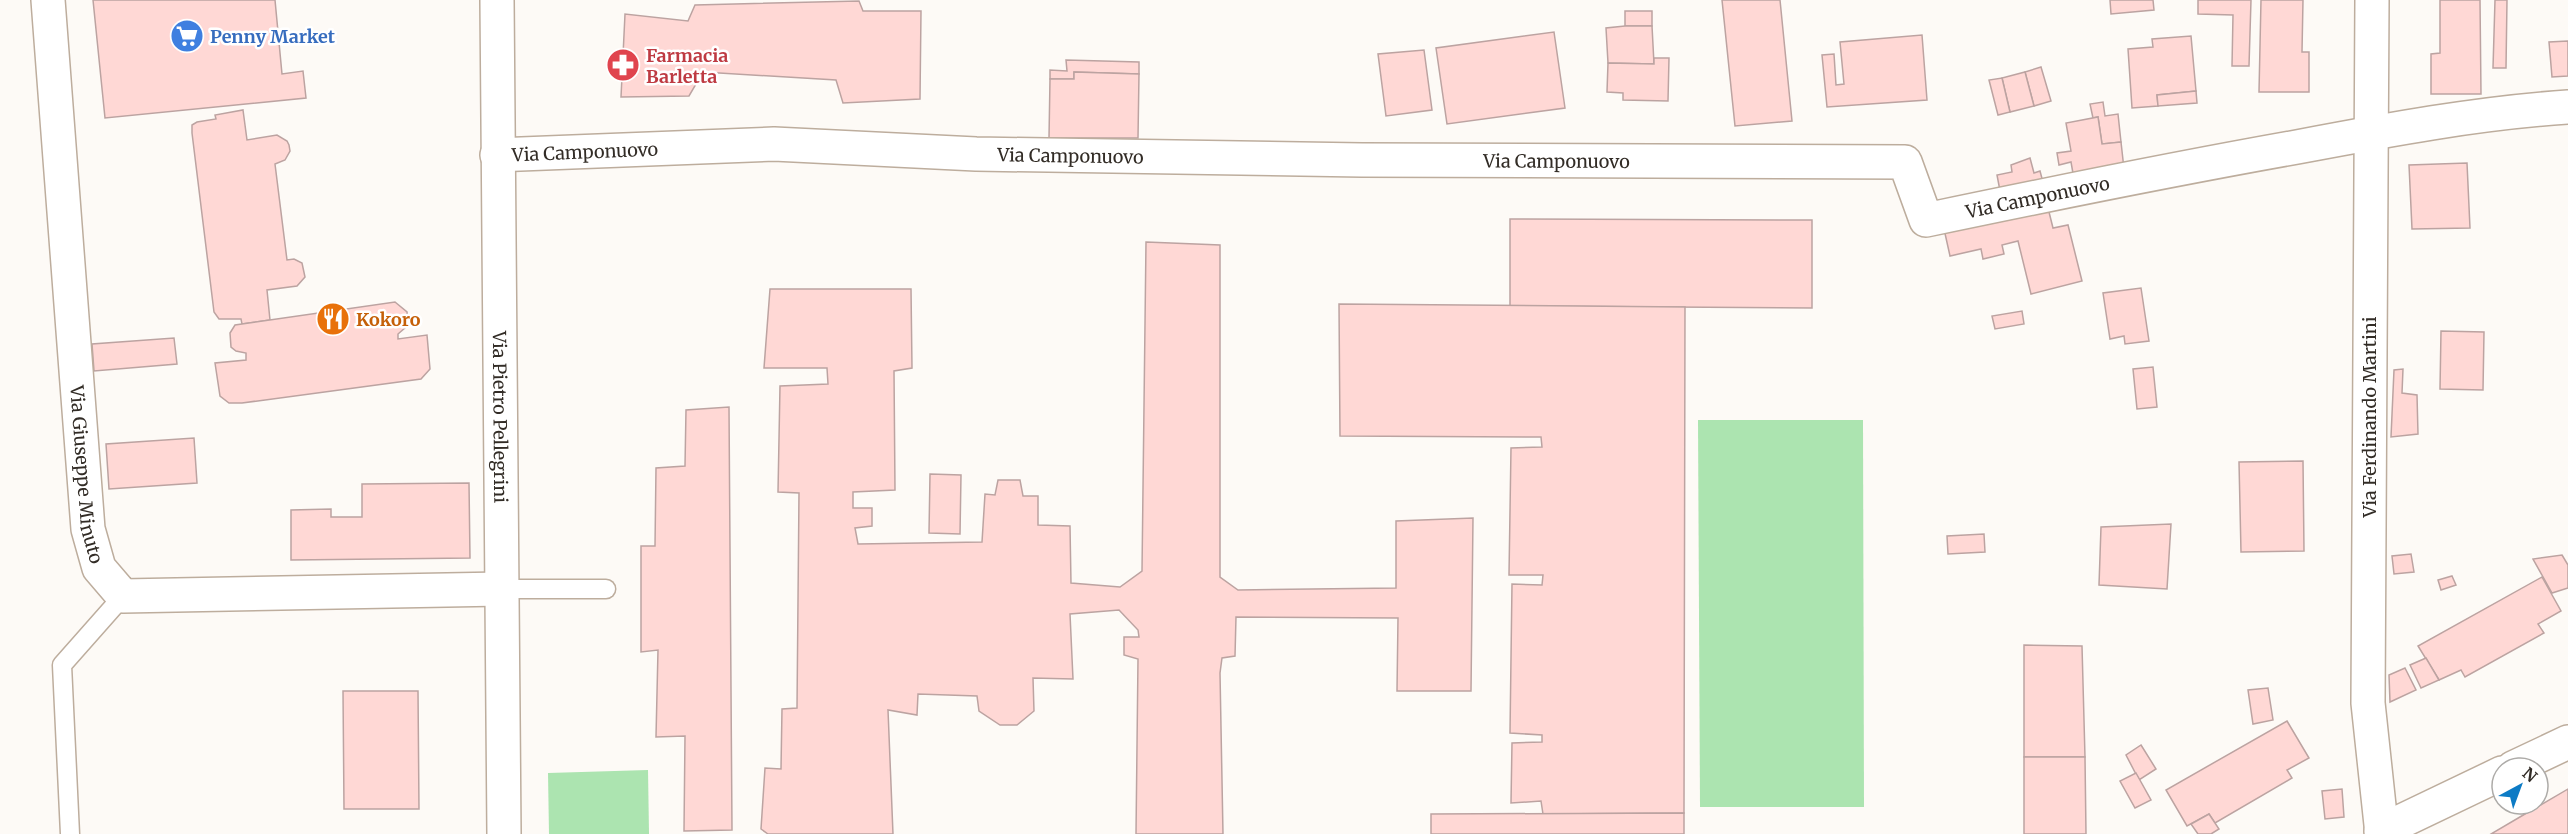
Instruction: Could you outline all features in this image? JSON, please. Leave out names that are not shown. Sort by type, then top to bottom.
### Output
[{"type":"street","name":"Via Giuseppe Minuto","points":[[48,0],[88,529],[99,568],[123,596]]},
{"type":"street","name":"Via Pietro Pellegrini","points":[[497,0],[504,834]]},
{"type":"street","name":"Via Ferdinando Martini","points":[[2372,0],[2368,703],[2382,832]]},
{"type":"street","name":"Via Camponuovo","points":[[497,155],[774,144],[988,154],[1374,160],[1905,162],[1926,220],[2140,176],[2370,134],[2502,112],[2568,107]]},
{"type":"street","points":[[123,596],[502,589]]},
{"type":"street","points":[[2538,756],[2568,742]]},
{"type":"street","points":[[2382,832],[2490,779]]},
{"type":"lane","points":[[502,589],[606,589]]},
{"type":"lane","points":[[70,834],[62,665],[123,596]]},
{"type":"green space","points":[[1698,420],[1863,420],[1864,807],[1700,807]]},
{"type":"green space","points":[[648,770],[649,834],[549,834],[548,773]]},
{"type":"building","name":"Penny Market","points":[[93,0],[275,0],[282,74],[303,71],[306,98],[105,118]]},
{"type":"building","points":[[1722,0],[1780,0],[1792,121],[1735,126]]},
{"type":"building","points":[[2110,0],[2153,0],[2154,10],[2111,14]]},
{"type":"building","points":[[2198,0],[2251,0],[2249,66],[2232,66],[2233,15],[2198,14]]},
{"type":"building","points":[[2261,0],[2303,0],[2302,52],[2309,52],[2309,92],[2259,92]]},
{"type":"building","points":[[2440,0],[2480,0],[2481,94],[2431,94],[2431,54],[2440,53]]},
{"type":"building","points":[[2495,0],[2507,0],[2506,68],[2493,68]]},
{"type":"building","points":[[859,1],[863,11],[921,11],[920,99],[843,103],[836,80],[703,72],[689,96],[621,97],[625,14],[688,21],[695,5]]},
{"type":"building","points":[[1625,11],[1652,11],[1652,26],[1625,26]]},
{"type":"building","points":[[1652,26],[1654,64],[1608,63],[1606,28]]},
{"type":"building","points":[[1554,32],[1565,108],[1447,124],[1436,48]]},
{"type":"building","points":[[1922,35],[1927,100],[1827,107],[1822,55],[1834,54],[1836,85],[1844,84],[1840,42]]},
{"type":"building","points":[[2191,36],[2196,91],[2157,95],[2158,106],[2132,108],[2128,49],[2153,47],[2152,39]]},
{"type":"building","points":[[2568,41],[2568,76],[2552,77],[2549,42]]},
{"type":"building","points":[[1424,50],[1432,110],[1386,116],[1378,54]]},
{"type":"building","points":[[1654,58],[1669,58],[1668,101],[1623,100],[1623,93],[1607,92],[1608,63],[1654,64]]},
{"type":"building","points":[[1066,60],[1139,62],[1139,74],[1074,72],[1074,79],[1050,79],[1050,70],[1067,71]]},
{"type":"building","points":[[2041,67],[2051,101],[2034,106],[2025,72]]},
{"type":"building","points":[[1074,72],[1139,74],[1138,138],[1049,138],[1050,79],[1074,79]]},
{"type":"building","points":[[2025,72],[2034,106],[2010,112],[2002,78]]},
{"type":"building","points":[[2002,78],[2010,112],[1998,115],[1989,80]]},
{"type":"building","points":[[2196,91],[2197,103],[2158,106],[2157,95]]},
{"type":"building","points":[[2103,102],[2105,116],[2118,114],[2121,142],[2102,144],[2098,117],[2093,118],[2090,104]]},
{"type":"building","points":[[243,110],[247,140],[277,135],[289,145],[290,151],[285,160],[275,164],[287,260],[294,259],[302,263],[305,277],[297,286],[267,290],[270,320],[242,324],[241,319],[219,319],[214,312],[192,125],[216,119],[215,115]]},
{"type":"building","points":[[2098,117],[2102,144],[2121,142],[2124,169],[2074,179],[2071,162],[2059,165],[2057,153],[2071,151],[2066,123]]},
{"type":"building","points":[[2030,158],[2034,173],[2040,171],[2044,186],[2001,196],[1997,175],[2012,172],[2011,165]]},
{"type":"building","points":[[2467,163],[2470,228],[2412,229],[2409,165]]},
{"type":"building","points":[[2047,204],[2053,228],[2068,225],[2082,281],[2031,294],[2018,241],[2002,245],[2004,254],[1983,259],[1981,249],[1950,256],[1944,229]]},
{"type":"building","points":[[1510,219],[1812,220],[1812,308],[1510,306]]},
{"type":"building","points":[[1146,242],[1220,245],[1220,577],[1238,590],[1396,588],[1396,521],[1473,518],[1471,691],[1397,691],[1398,618],[1236,617],[1235,656],[1222,658],[1220,673],[1223,834],[1136,834],[1138,659],[1124,655],[1124,637],[1139,637],[1138,630],[1119,610],[1070,614],[1073,679],[1033,678],[1034,711],[1017,725],[1000,725],[979,711],[977,696],[918,694],[917,715],[888,710],[893,834],[768,834],[761,829],[765,768],[781,769],[782,709],[797,708],[799,493],[778,492],[780,386],[828,384],[827,368],[764,368],[770,289],[911,289],[912,368],[894,371],[895,490],[853,492],[853,508],[872,508],[872,526],[855,528],[858,544],[982,542],[985,494],[995,495],[998,480],[1020,480],[1023,496],[1038,496],[1038,525],[1070,526],[1071,583],[1120,587],[1142,571]]},
{"type":"building","points":[[2141,288],[2149,341],[2125,344],[2124,336],[2110,339],[2103,293]]},
{"type":"building","points":[[395,302],[407,312],[408,321],[406,327],[398,334],[398,339],[427,335],[430,369],[421,379],[242,403],[229,403],[220,396],[215,363],[246,360],[246,353],[236,351],[231,347],[230,333],[235,325]]},
{"type":"building","points":[[1339,304],[1685,307],[1684,813],[1543,814],[1541,801],[1511,803],[1512,743],[1542,742],[1542,735],[1510,733],[1512,584],[1542,585],[1543,575],[1509,575],[1511,448],[1542,447],[1541,437],[1340,436]]},
{"type":"building","points":[[2022,311],[2024,324],[1995,329],[1992,316]]},
{"type":"building","points":[[2441,331],[2484,332],[2483,390],[2440,389]]},
{"type":"building","points":[[174,338],[177,364],[94,371],[92,344]]},
{"type":"building","points":[[2153,367],[2157,407],[2137,409],[2133,369]]},
{"type":"building","points":[[2403,369],[2402,393],[2417,395],[2418,434],[2391,437],[2394,370]]},
{"type":"building","points":[[729,407],[732,830],[684,831],[685,736],[656,737],[658,650],[641,652],[641,546],[655,546],[656,468],[685,466],[686,410]]},
{"type":"building","points":[[194,438],[197,483],[109,489],[106,444]]},
{"type":"building","points":[[2303,461],[2304,551],[2241,552],[2239,462]]},
{"type":"building","points":[[930,474],[961,475],[960,534],[929,533]]},
{"type":"building","points":[[469,483],[470,558],[291,560],[291,510],[331,509],[331,517],[362,517],[362,484]]},
{"type":"building","points":[[2171,524],[2167,589],[2099,585],[2101,527]]},
{"type":"building","points":[[1984,534],[1985,552],[1948,554],[1947,536]]},
{"type":"building","points":[[2411,554],[2414,572],[2394,574],[2392,556]]},
{"type":"building","points":[[2562,555],[2568,565],[2568,588],[2552,593],[2533,559]]},
{"type":"building","points":[[2452,576],[2456,585],[2441,590],[2438,580]]},
{"type":"building","points":[[2542,577],[2561,611],[2538,624],[2544,633],[2465,677],[2461,670],[2439,680],[2418,646]]},
{"type":"building","points":[[2024,645],[2082,646],[2085,757],[2024,757]]},
{"type":"building","points":[[2426,658],[2439,680],[2421,688],[2410,665]]},
{"type":"building","points":[[2405,668],[2416,690],[2390,702],[2389,675]]},
{"type":"building","points":[[2268,688],[2273,720],[2253,724],[2248,690]]},
{"type":"building","points":[[343,691],[418,691],[419,809],[344,809]]},
{"type":"building","points":[[2287,721],[2309,758],[2287,770],[2292,778],[2215,823],[2209,814],[2187,826],[2166,790]]},
{"type":"building","points":[[2141,745],[2156,769],[2139,780],[2126,755]]},
{"type":"building","points":[[2024,757],[2085,757],[2086,834],[2024,834]]},
{"type":"building","points":[[2136,773],[2151,800],[2135,808],[2120,781]]},
{"type":"building","points":[[2342,789],[2344,817],[2325,819],[2322,791]]},
{"type":"building","points":[[2568,789],[2568,834],[2491,834],[2522,816],[2550,816],[2550,799]]},
{"type":"building","points":[[1684,813],[1684,834],[1431,834],[1431,814]]},
{"type":"building","points":[[2209,814],[2219,829],[2211,834],[2198,834],[2191,824]]},
{"type":"place","name":"Penny Market","points":[[187,36]]},
{"type":"place","name":"Farmacia Barletta","points":[[623,65]]},
{"type":"place","name":"Kokoro","points":[[333,319]]}]
